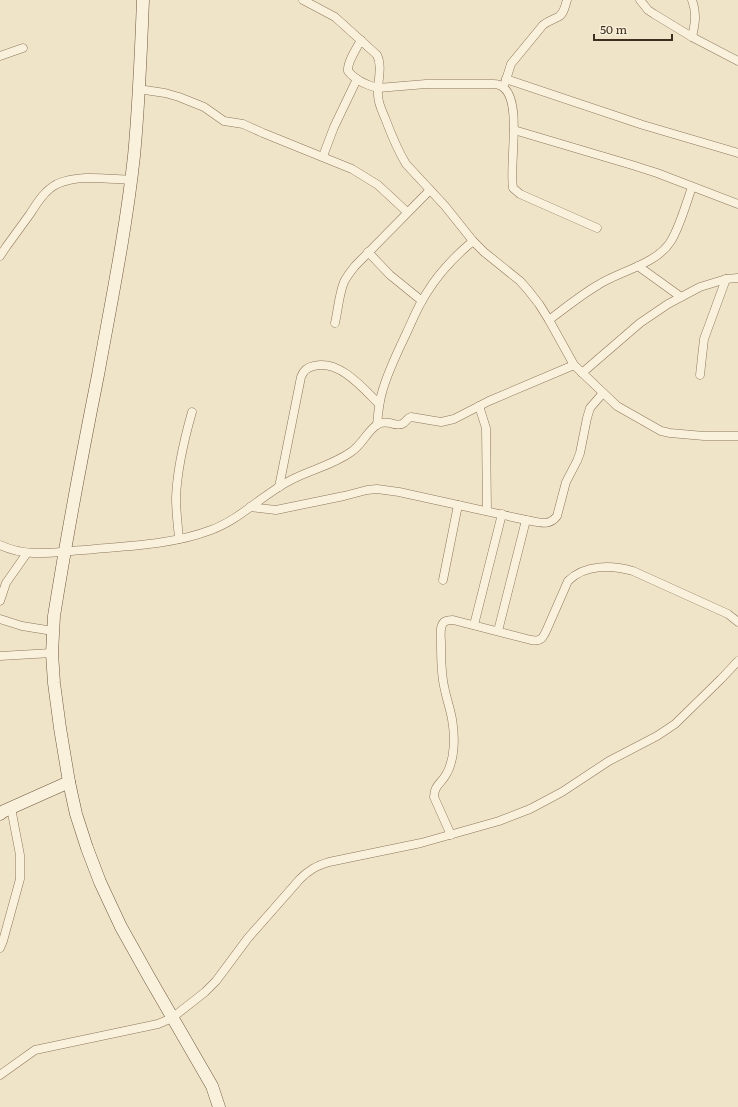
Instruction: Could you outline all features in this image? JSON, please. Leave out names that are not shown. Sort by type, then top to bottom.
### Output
[{"type":"main road","points":[[143,0],[135,143],[131,180],[108,325],[97,376],[55,608],[52,653],[54,684],[69,782],[76,814],[100,882],[121,927],[212,1086],[219,1107]]},
{"type":"main road","points":[[0,814],[69,782]]},
{"type":"street","points":[[303,0],[335,16],[373,50],[379,59],[379,102],[396,148],[406,164],[445,206],[473,241],[484,252],[520,281],[539,304],[574,365],[617,406],[661,430],[680,435],[738,436]]},
{"type":"street","points":[[567,0],[563,12],[559,17],[543,25],[514,59],[509,69],[505,83],[513,108],[514,130],[512,184],[513,188],[520,194],[597,228]]},
{"type":"street","points":[[640,0],[648,10],[738,61]]},
{"type":"street","points":[[692,0],[696,12],[692,36]]},
{"type":"street","points":[[361,40],[348,70],[357,79],[370,86],[378,88],[426,84],[499,85],[505,83],[738,153]]},
{"type":"street","points":[[0,56],[23,48]]},
{"type":"street","points":[[323,156],[334,128],[357,79]]},
{"type":"street","points":[[138,89],[165,93],[179,97],[204,107],[224,121],[243,124],[352,169],[378,185],[407,212]]},
{"type":"street","points":[[514,130],[657,173],[738,204]]},
{"type":"street","points":[[0,256],[45,194],[56,184],[67,180],[92,178],[131,180]]},
{"type":"street","points":[[549,320],[599,284],[638,266],[663,250],[670,242],[676,230],[692,187]]},
{"type":"street","points":[[335,323],[344,282],[355,266],[430,190]]},
{"type":"street","points":[[377,425],[379,404],[388,375],[422,301],[435,280],[462,250],[473,241]]},
{"type":"street","points":[[368,252],[390,275],[422,301]]},
{"type":"street","points":[[638,266],[681,297]]},
{"type":"street","points":[[582,372],[640,323],[681,297],[700,287],[726,279],[738,278]]},
{"type":"street","points":[[700,375],[704,339],[726,279]]},
{"type":"street","points":[[279,487],[302,372],[320,364],[326,364],[339,369],[356,381],[379,404]]},
{"type":"street","points":[[0,545],[16,552],[36,554],[125,546],[179,539],[212,530],[237,517],[291,480],[352,452],[377,425],[386,422],[401,425],[411,417],[441,422],[447,421],[461,416],[479,406],[538,379],[574,365]]},
{"type":"street","points":[[250,508],[276,510],[377,489],[458,504],[526,520],[550,523],[554,521],[557,516],[566,482],[580,453],[590,408],[603,393]]},
{"type":"street","points":[[479,406],[486,428],[487,511]]},
{"type":"street","points":[[179,539],[176,506],[178,486],[185,437],[192,412]]},
{"type":"street","points":[[443,580],[458,504]]},
{"type":"street","points":[[474,625],[502,514]]},
{"type":"street","points":[[498,631],[526,520]]},
{"type":"street","points":[[0,601],[6,583],[27,553]]},
{"type":"street","points":[[451,835],[434,796],[436,787],[446,775],[451,762],[453,749],[452,718],[441,661],[441,627],[448,620],[474,625],[531,640],[540,640],[544,636],[568,581],[573,576],[584,570],[609,567],[633,571],[728,614],[738,622]]},
{"type":"street","points":[[0,619],[22,626],[53,631]]},
{"type":"street","points":[[0,656],[52,653]]},
{"type":"street","points":[[0,1075],[35,1050],[158,1024],[172,1018],[205,992],[216,981],[248,938],[307,872],[317,866],[329,862],[421,843],[499,821],[530,809],[562,792],[609,761],[668,729],[685,716],[738,661]]},
{"type":"street","points":[[0,948],[20,879],[20,855],[11,808]]}]
